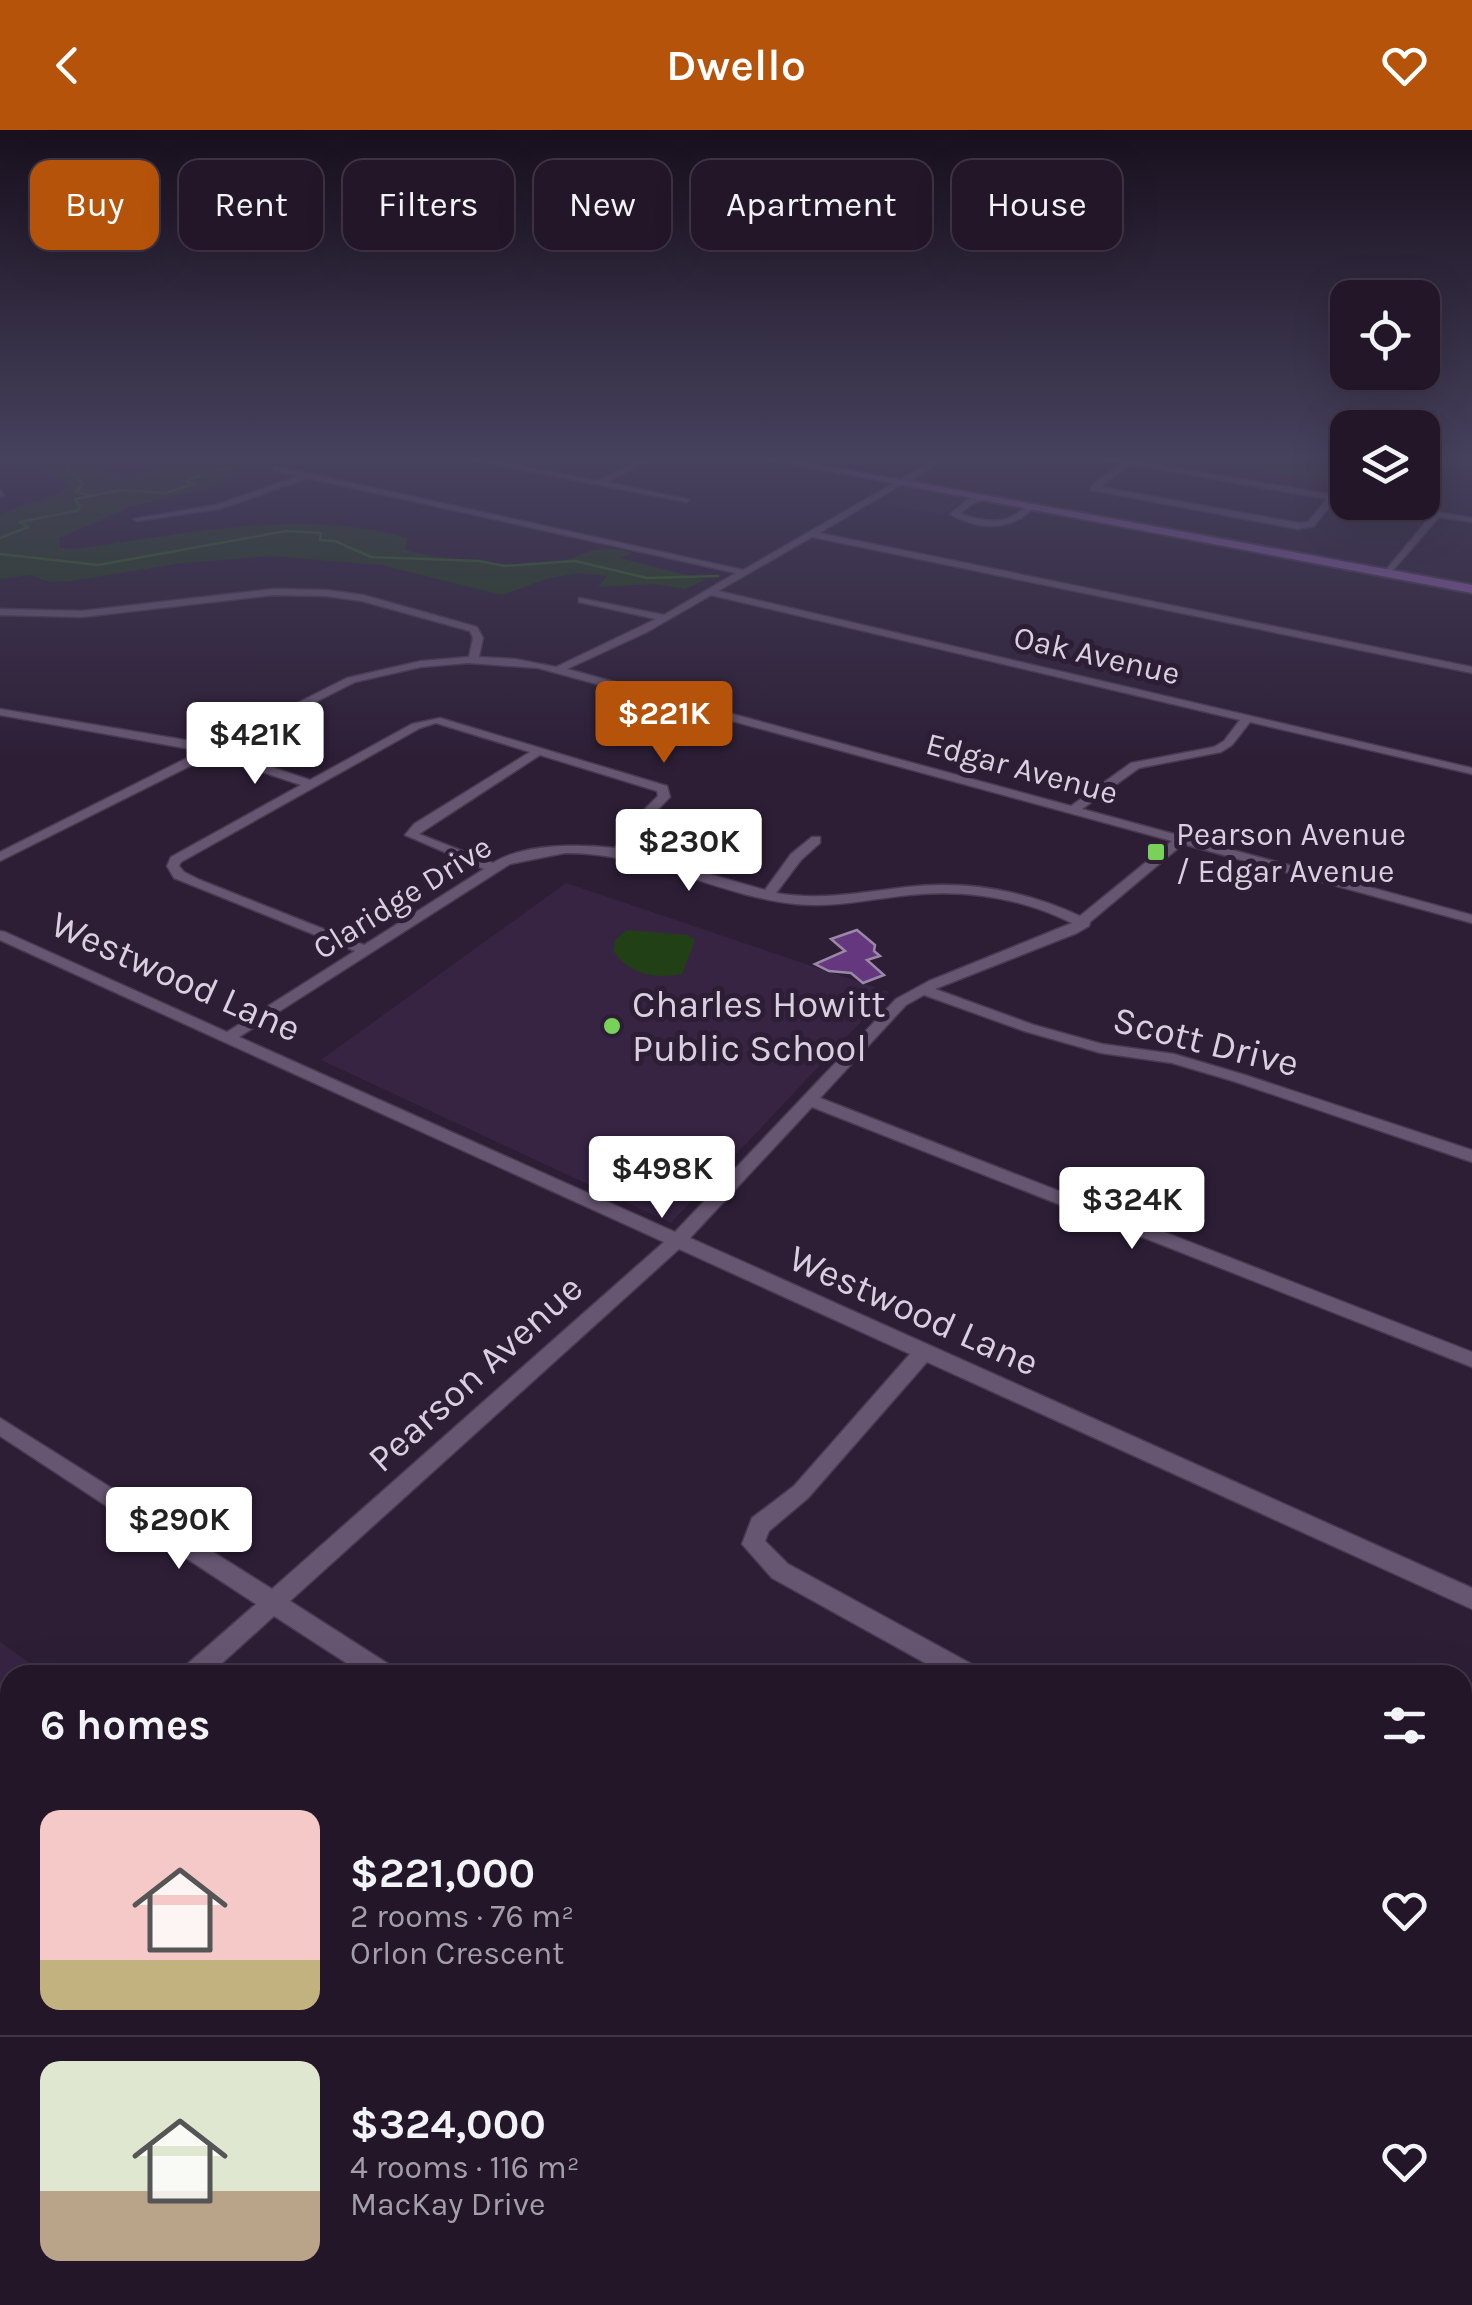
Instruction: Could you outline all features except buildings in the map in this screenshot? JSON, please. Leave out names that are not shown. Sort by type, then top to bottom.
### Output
[{"type":"main road","points":[[1323,558],[1472,586]]},
{"type":"street","points":[[677,558],[742,572]]},
{"type":"street","points":[[558,670],[665,618],[768,558]]},
{"type":"street","points":[[925,558],[1472,670]]},
{"type":"street","points":[[1391,570],[1401,558]]},
{"type":"street","points":[[0,612],[82,614],[274,592],[326,592],[474,628],[478,638],[474,658]]},
{"type":"street","name":"Oak Avenue","points":[[709,592],[1472,771]]},
{"type":"street","points":[[582,600],[665,618]]},
{"type":"street","name":"Edgar Avenue","points":[[0,857],[351,680],[391,668],[474,658],[558,670],[1472,919]]},
{"type":"street","points":[[0,712],[213,749],[312,785]]},
{"type":"street","points":[[1074,810],[1134,765],[1217,750],[1228,743],[1247,718]]},
{"type":"street","points":[[366,950],[195,883],[174,870],[176,860],[416,726],[436,720],[658,786],[666,793],[635,826],[620,850]]},
{"type":"street","points":[[494,868],[412,835],[418,827],[541,750]]},
{"type":"street","points":[[768,895],[796,857],[816,840]]},
{"type":"street","name":"Pearson Avenue","points":[[204,1665],[676,1242],[902,1002],[1084,923],[1181,840]]},
{"type":"street","name":"Claridge Drive","points":[[229,1037],[494,868],[526,854],[556,849],[620,850],[768,895],[807,902],[918,890],[972,889],[1049,907],[1084,923]]},
{"type":"street","name":"Westwood Lane","points":[[0,935],[1472,1599]]},
{"type":"street","name":"Scott Drive","points":[[924,990],[1029,1028],[1101,1048],[1174,1059],[1239,1078],[1472,1156]]},
{"type":"street","points":[[810,1100],[1472,1360]]},
{"type":"street","points":[[924,1352],[800,1492],[760,1525],[753,1544],[780,1571],[951,1665]]},
{"type":"street","points":[[0,1426],[369,1665]]},
{"type":"shaded area","name":"Charles Howitt Public School","points":[[566,883],[889,992],[671,1223],[321,1060]]},
{"type":"shaded area","points":[[0,1642],[32,1665],[0,1665]]},
{"type":"green space","points":[[0,558],[252,558],[182,563],[71,581],[49,582],[31,575],[0,579]]},
{"type":"green space","points":[[289,558],[441,558],[515,564],[571,558],[621,558],[706,580],[685,589],[654,584],[598,587],[607,576],[580,573],[549,578],[502,595],[381,565]]},
{"type":"green space","points":[[627,930],[688,935],[695,940],[682,974],[653,975],[627,965],[613,950],[616,939]]},
{"type":"waterway","points":[[31,558],[98,565],[139,558]]},
{"type":"waterway","points":[[384,558],[479,561],[504,566],[575,561],[647,578],[718,576]]},
{"type":"place","name":"Pearson Avenue / Edgar Avenue","points":[[1156,852]]},
{"type":"place","name":"Charles Howitt Public School","points":[[612,1026]]}]
